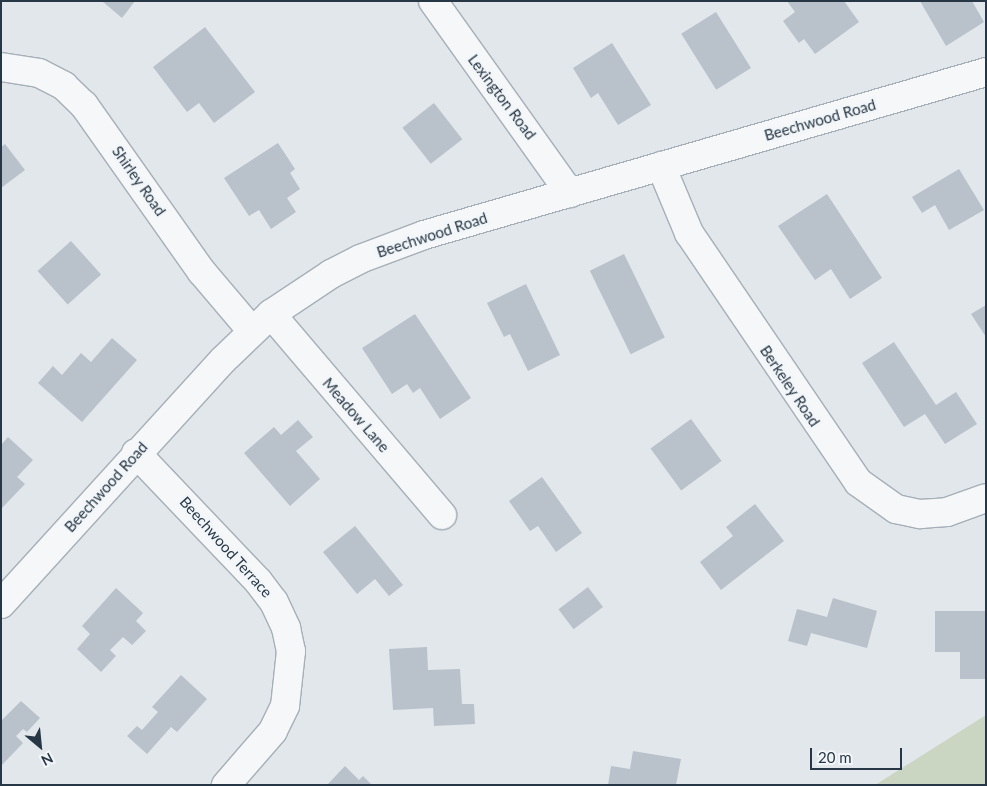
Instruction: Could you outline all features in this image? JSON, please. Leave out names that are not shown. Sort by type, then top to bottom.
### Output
[{"type":"street","name":"Lexington Road","points":[[433,1],[570,193]]},
{"type":"street","name":"Shirley Road","points":[[1,67],[39,73],[64,86],[84,105],[202,272],[262,322]]},
{"type":"street","name":"Beechwood Road","points":[[1,604],[136,453],[262,322],[360,259],[424,235],[986,72]]},
{"type":"street","name":"Berkeley Road","points":[[661,166],[689,233],[858,482],[896,509],[920,514],[947,512],[986,498]]},
{"type":"street","name":"Meadow Lane","points":[[262,322],[442,515]]},
{"type":"street","name":"Beechwood Terrace","points":[[136,453],[258,581],[274,602],[286,628],[291,651],[285,706],[261,746],[226,785]]},
{"type":"green space","points":[[986,715],[986,785],[875,785]]},
{"type":"building","points":[[102,1],[135,1],[122,18]]},
{"type":"building","points":[[787,1],[844,1],[859,22],[815,54],[804,39],[799,43],[783,21],[795,12]]},
{"type":"building","points":[[920,1],[972,1],[984,22],[946,46]]},
{"type":"building","points":[[716,12],[751,68],[716,90],[681,34]]},
{"type":"building","points":[[205,27],[255,92],[214,123],[199,103],[187,112],[153,67]]},
{"type":"building","points":[[612,43],[651,105],[618,125],[598,93],[591,98],[573,68]]},
{"type":"building","points":[[434,103],[462,139],[431,164],[402,128]]},
{"type":"building","points":[[278,143],[295,169],[290,173],[300,189],[287,198],[296,212],[271,229],[259,210],[249,216],[224,178]]},
{"type":"building","points":[[5,144],[25,170],[1,188],[1,147]]},
{"type":"building","points":[[959,169],[984,210],[949,230],[935,205],[922,213],[912,197]]},
{"type":"building","points":[[827,194],[882,278],[850,299],[831,269],[815,280],[778,226]]},
{"type":"building","points":[[71,241],[101,274],[68,305],[38,271]]},
{"type":"building","points":[[624,254],[665,338],[631,354],[590,271]]},
{"type":"building","points":[[526,284],[560,355],[528,371],[510,334],[504,337],[487,303]]},
{"type":"building","points":[[986,305],[986,337],[971,314]]},
{"type":"building","points":[[415,314],[471,398],[440,419],[420,388],[413,393],[407,384],[392,394],[362,348]]},
{"type":"building","points":[[112,338],[137,360],[82,422],[38,383],[53,366],[62,375],[81,353],[91,362]]},
{"type":"building","points":[[894,342],[936,405],[956,392],[977,424],[945,444],[925,414],[904,427],[862,363]]},
{"type":"building","points":[[691,419],[722,461],[681,490],[651,448]]},
{"type":"building","points":[[298,420],[313,437],[296,451],[320,479],[290,506],[244,453],[274,427],[281,435]]},
{"type":"building","points":[[8,437],[33,460],[17,477],[25,484],[1,509],[1,445]]},
{"type":"building","points":[[542,477],[582,533],[556,552],[538,526],[530,531],[509,501]]},
{"type":"building","points":[[755,504],[784,541],[721,590],[700,562],[733,536],[726,527]]},
{"type":"building","points":[[355,526],[403,585],[389,596],[375,579],[357,594],[323,552]]},
{"type":"building","points":[[588,587],[603,607],[573,629],[558,609]]},
{"type":"building","points":[[116,588],[143,613],[136,621],[146,631],[132,645],[123,637],[110,650],[116,656],[101,672],[77,649],[90,634],[82,626]]},
{"type":"building","points":[[833,598],[877,611],[867,648],[811,633],[807,646],[788,641],[797,609],[827,617]]},
{"type":"building","points":[[935,611],[986,611],[986,679],[960,679],[960,652],[935,652]]},
{"type":"building","points":[[427,647],[428,670],[460,669],[462,704],[474,704],[475,724],[434,726],[433,708],[393,710],[389,649]]},
{"type":"building","points":[[181,675],[207,699],[177,732],[171,727],[147,754],[127,736],[137,726],[142,730],[158,712],[152,707]]},
{"type":"building","points":[[21,701],[40,718],[27,732],[23,729],[16,736],[23,743],[1,766],[1,721]]},
{"type":"building","points":[[633,751],[681,759],[676,785],[608,785],[611,766],[630,769]]},
{"type":"building","points":[[345,766],[359,780],[363,776],[372,785],[327,785]]}]
